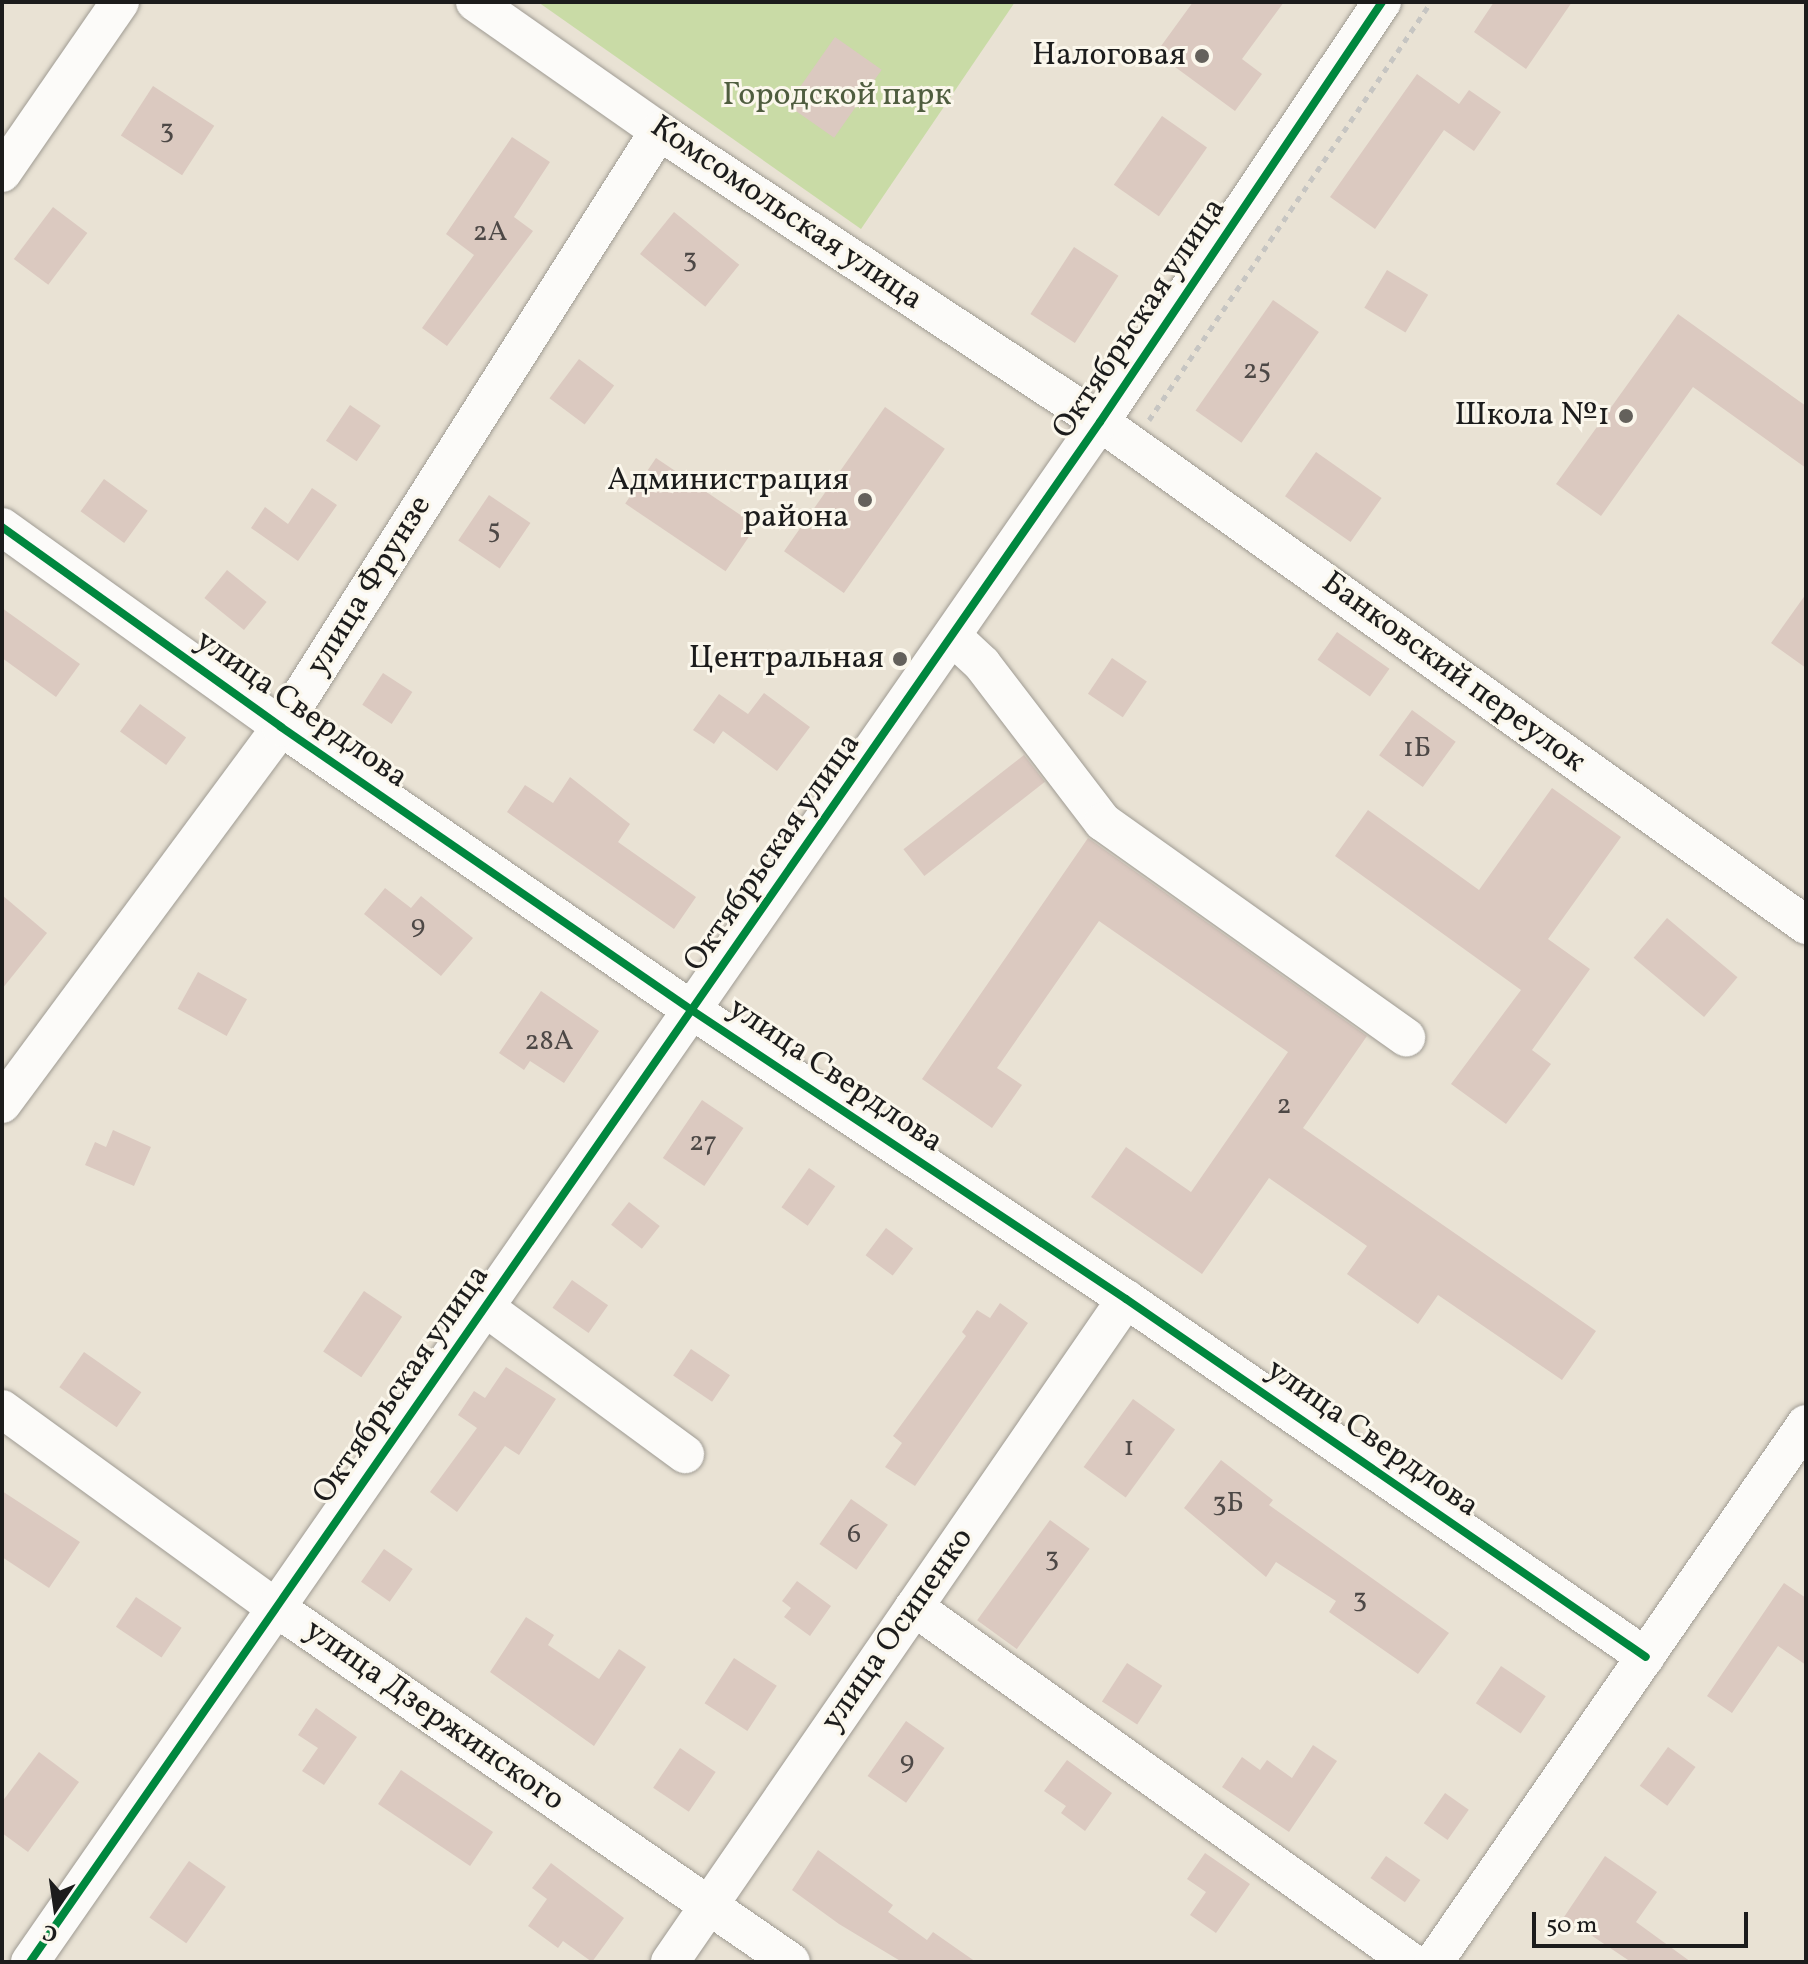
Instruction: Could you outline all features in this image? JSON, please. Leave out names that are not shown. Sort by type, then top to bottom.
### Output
[{"type":"street","points":[[2,173],[120,2]]},
{"type":"street","name":"Комсомольская улица","points":[[475,2],[659,131],[1100,422]]},
{"type":"street","name":"Октябрьская улица","points":[[30,1962],[1100,422],[1382,2]]},
{"type":"street","name":"улица Фрунзе","points":[[2,1104],[281,727],[659,131]]},
{"type":"street","name":"Банковский переулок","points":[[1100,422],[1806,925]]},
{"type":"street","name":"улица Свердлова","points":[[2,527],[281,727],[693,1011],[1126,1299],[1646,1657]]},
{"type":"street","points":[[952,636],[982,664],[1103,822],[1406,1037]]},
{"type":"street","name":"улица Осипенко","points":[[670,1962],[1126,1299]]},
{"type":"street","points":[[486,1308],[685,1454]]},
{"type":"street","name":"улица Дзержинского","points":[[2,1409],[275,1607],[791,1962]]},
{"type":"street","points":[[1434,1962],[1806,1424]]},
{"type":"street","points":[[914,1607],[1411,1962]]},
{"type":"path","points":[[1132,444],[1431,2]]},
{"type":"green space","name":"Городской парк","points":[[538,2],[1015,2],[861,229]]},
{"type":"building","name":"Налоговая","points":[[1193,2],[1284,2],[1242,59],[1262,74],[1235,111],[1156,53]]},
{"type":"building","points":[[1494,2],[1572,2],[1526,69],[1474,32]]},
{"type":"building","points":[[835,37],[882,70],[834,138],[787,105]]},
{"type":"building","points":[[1417,74],[1459,104],[1469,90],[1501,112],[1474,151],[1444,130],[1375,229],[1330,197]]},
{"type":"building","points":[[153,86],[214,126],[182,175],[121,135]]},
{"type":"building","points":[[1162,116],[1207,148],[1159,216],[1114,185]]},
{"type":"building","points":[[512,137],[550,162],[514,217],[533,231],[447,346],[422,328],[474,255],[446,234]]},
{"type":"building","points":[[53,207],[87,233],[48,285],[14,259]]},
{"type":"building","points":[[674,212],[739,265],[705,307],[640,254]]},
{"type":"building","points":[[1074,247],[1118,276],[1075,343],[1030,314]]},
{"type":"building","points":[[1387,270],[1428,295],[1405,332],[1364,308]]},
{"type":"building","points":[[1273,300],[1319,332],[1241,443],[1196,411]]},
{"type":"building","points":[[1678,314],[1806,406],[1806,468],[1693,387],[1601,516],[1556,484]]},
{"type":"building","points":[[579,359],[614,385],[585,425],[550,398]]},
{"type":"building","points":[[350,405],[381,426],[357,461],[326,441]]},
{"type":"building","name":"Администрация района","points":[[885,407],[945,449],[844,593],[784,551]]},
{"type":"building","points":[[1316,452],[1382,498],[1351,542],[1285,496]]},
{"type":"building","points":[[656,458],[756,526],[726,571],[625,504]]},
{"type":"building","points":[[104,479],[148,511],[124,543],[80,511]]},
{"type":"building","points":[[312,488],[337,505],[298,561],[251,528],[265,507],[288,524]]},
{"type":"building","points":[[489,495],[530,523],[500,569],[458,541]]},
{"type":"building","points":[[227,570],[267,602],[244,630],[204,598]]},
{"type":"building","points":[[1806,594],[1806,668],[1771,643]]},
{"type":"building","points":[[2,608],[80,664],[56,697],[2,658]]},
{"type":"building","points":[[1337,632],[1389,669],[1370,697],[1317,660]]},
{"type":"building","points":[[1112,658],[1147,681],[1123,717],[1088,694]]},
{"type":"building","points":[[383,673],[412,692],[392,724],[362,705]]},
{"type":"building","points":[[764,693],[810,727],[777,771],[723,731],[714,744],[693,730],[719,694],[748,714]]},
{"type":"building","points":[[140,704],[186,738],[166,765],[120,732]]},
{"type":"building","points":[[1412,710],[1456,742],[1423,787],[1379,755]]},
{"type":"building","points":[[1024,755],[1045,782],[924,876],[903,849]]},
{"type":"building","points":[[570,777],[630,824],[618,842],[696,897],[674,929],[507,812],[525,785],[553,803]]},
{"type":"building","points":[[1552,788],[1621,837],[1548,939],[1590,969],[1532,1050],[1551,1064],[1506,1124],[1451,1084],[1521,990],[1335,856],[1368,810],[1479,890]]},
{"type":"building","points":[[1088,838],[1367,1036],[1303,1128],[1596,1331],[1562,1380],[1438,1295],[1418,1324],[1347,1274],[1367,1246],[1269,1178],[1202,1274],[1091,1197],[1126,1147],[1191,1192],[1288,1052],[1099,921],[997,1068],[1022,1085],[992,1128],[922,1079]]},
{"type":"building","points":[[385,888],[411,908],[421,896],[473,938],[441,976],[364,914]]},
{"type":"building","points":[[2,895],[47,933],[2,989]]},
{"type":"building","points":[[1667,918],[1737,977],[1704,1017],[1634,958]]},
{"type":"building","points":[[198,972],[247,999],[227,1036],[178,1009]]},
{"type":"building","points":[[541,991],[599,1031],[564,1083],[530,1061],[524,1070],[499,1053]]},
{"type":"building","points":[[702,1100],[743,1128],[704,1186],[663,1158]]},
{"type":"building","points":[[113,1130],[151,1147],[134,1186],[85,1165],[95,1142],[106,1147]]},
{"type":"building","points":[[809,1168],[835,1186],[808,1226],[781,1207]]},
{"type":"building","points":[[629,1202],[660,1226],[642,1249],[611,1225]]},
{"type":"building","points":[[886,1228],[913,1248],[893,1276],[866,1255]]},
{"type":"building","points":[[572,1280],[608,1305],[589,1333],[552,1308]]},
{"type":"building","points":[[364,1291],[402,1317],[361,1377],[323,1352]]},
{"type":"building","points":[[1000,1303],[1028,1323],[915,1486],[885,1467],[902,1443],[893,1436],[966,1336],[962,1332],[977,1310],[990,1318]]},
{"type":"building","points":[[691,1349],[730,1375],[712,1402],[673,1376]]},
{"type":"building","points":[[84,1352],[141,1392],[117,1427],[59,1387]]},
{"type":"building","points":[[506,1367],[556,1399],[519,1455],[505,1446],[457,1512],[430,1492],[477,1428],[458,1415],[474,1391],[485,1398]]},
{"type":"building","points":[[1133,1399],[1175,1430],[1126,1498],[1084,1467]]},
{"type":"building","points":[[1221,1460],[1273,1500],[1269,1505],[1449,1633],[1418,1674],[1329,1612],[1336,1601],[1276,1562],[1266,1577],[1184,1508]]},
{"type":"building","points":[[2,1491],[80,1542],[49,1588],[2,1557]]},
{"type":"building","points":[[851,1499],[888,1525],[856,1570],[819,1544]]},
{"type":"building","points":[[1050,1520],[1090,1549],[1017,1649],[977,1620]]},
{"type":"building","points":[[384,1549],[413,1569],[390,1602],[361,1582]]},
{"type":"building","points":[[797,1581],[831,1606],[810,1636],[784,1617],[791,1608],[782,1601]]},
{"type":"building","points":[[1784,1583],[1806,1598],[1806,1665],[1778,1646],[1732,1713],[1707,1696]]},
{"type":"building","points":[[136,1597],[182,1628],[161,1658],[116,1627]]},
{"type":"building","points":[[526,1617],[554,1635],[548,1645],[599,1679],[619,1649],[646,1667],[594,1746],[490,1672]]},
{"type":"building","points":[[734,1658],[777,1686],[747,1731],[705,1703]]},
{"type":"building","points":[[1127,1663],[1162,1686],[1137,1724],[1102,1702]]},
{"type":"building","points":[[1501,1666],[1546,1696],[1521,1734],[1476,1703]]},
{"type":"building","points":[[316,1708],[357,1737],[324,1785],[302,1771],[318,1748],[298,1735]]},
{"type":"building","points":[[906,1721],[945,1748],[906,1803],[868,1776]]},
{"type":"building","points":[[1313,1745],[1337,1761],[1289,1832],[1222,1787],[1242,1757],[1260,1770],[1267,1760],[1292,1778]]},
{"type":"building","points":[[1668,1747],[1696,1767],[1667,1806],[1640,1786]]},
{"type":"building","points":[[680,1748],[716,1772],[689,1812],[653,1788]]},
{"type":"building","points":[[39,1752],[79,1782],[28,1852],[2,1833],[2,1802]]},
{"type":"building","points":[[1067,1760],[1112,1793],[1085,1831],[1061,1813],[1066,1806],[1044,1791]]},
{"type":"building","points":[[401,1770],[493,1832],[470,1866],[378,1804]]},
{"type":"building","points":[[1445,1793],[1469,1810],[1448,1840],[1424,1823]]},
{"type":"building","points":[[818,1850],[893,1905],[888,1912],[927,1940],[933,1932],[976,1962],[902,1962],[839,1924],[792,1890]]},
{"type":"building","points":[[1205,1853],[1250,1884],[1216,1933],[1190,1915],[1206,1892],[1187,1879]]},
{"type":"building","points":[[1386,1856],[1420,1880],[1405,1902],[1371,1878]]},
{"type":"building","points":[[1605,1856],[1657,1892],[1636,1922],[1691,1962],[1631,1962],[1564,1917]]},
{"type":"building","points":[[189,1861],[226,1887],[186,1943],[149,1918]]},
{"type":"building","points":[[551,1863],[624,1918],[592,1962],[563,1941],[558,1948],[528,1926],[547,1899],[532,1888]]},
{"type":"cycle path","points":[[30,1962],[1100,422],[1382,2]]},
{"type":"cycle path","points":[[2,527],[281,727],[693,1011],[1126,1299],[1646,1657]]},
{"type":"place","name":"Налоговая","points":[[1202,56]]},
{"type":"place","name":"Школа №1","points":[[1626,416]]},
{"type":"place","name":"Администрация района","points":[[865,500]]},
{"type":"place","name":"Центральная","points":[[900,659]]}]
